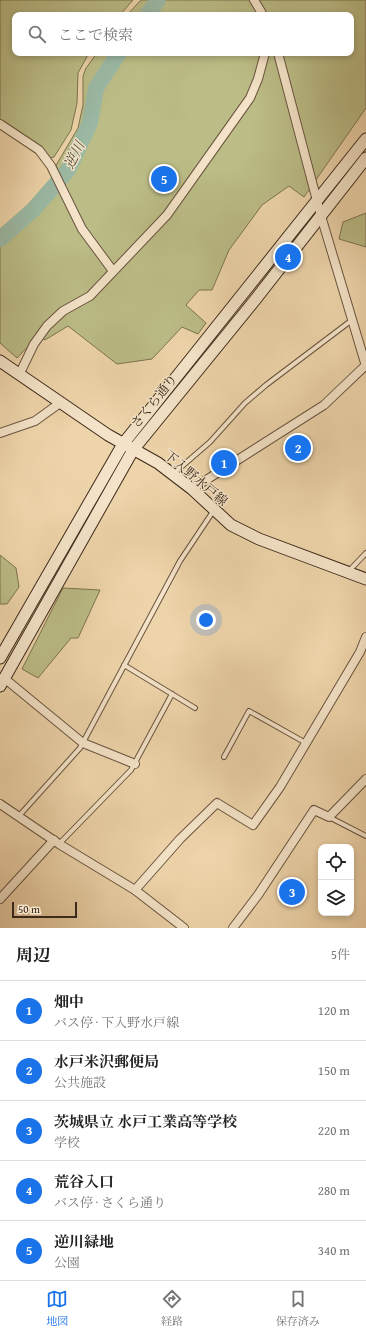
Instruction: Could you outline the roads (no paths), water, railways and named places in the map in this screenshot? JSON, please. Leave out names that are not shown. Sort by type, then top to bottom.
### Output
[{"type":"street","points":[[254,0],[261,12]]},
{"type":"street","points":[[19,375],[34,344],[47,326],[63,311],[90,296],[167,215],[242,110],[258,79],[264,56]]},
{"type":"street","points":[[192,489],[324,405],[366,366],[321,216],[279,56]]},
{"type":"street","points":[[0,124],[39,150],[53,172],[82,229],[113,271]]},
{"type":"street","name":"さくら通り","points":[[0,658],[123,444],[366,139]]},
{"type":"street","name":"さくら通り","points":[[2,682],[133,450],[366,158]]},
{"type":"street","name":"下入野水戸線","points":[[0,361],[60,403],[123,444],[147,456],[173,474],[192,489],[231,525],[244,532],[347,573],[366,579]]},
{"type":"street","points":[[0,433],[35,421],[50,412],[60,403]]},
{"type":"street","points":[[135,890],[180,839],[217,803],[254,825],[280,787],[340,682],[360,652],[366,637]]},
{"type":"street","points":[[2,682],[83,743],[135,764]]},
{"type":"street","points":[[233,928],[258,895],[314,810],[329,817],[366,779]]},
{"type":"street","points":[[0,804],[57,842],[135,890],[184,928]]},
{"type":"street","points":[[0,899],[57,842]]},
{"type":"lane","points":[[173,474],[210,442],[245,403],[266,385],[352,320]]},
{"type":"lane","points":[[18,817],[83,743],[180,561],[214,510]]},
{"type":"lane","points":[[347,573],[366,553]]},
{"type":"lane","points":[[124,665],[195,708]]},
{"type":"lane","points":[[57,842],[131,770],[172,694]]},
{"type":"lane","points":[[224,757],[249,711],[306,743]]},
{"type":"lane","points":[[329,817],[366,836]]},
{"type":"waterway","name":"逆川","points":[[149,12],[158,0]]},
{"type":"waterway","name":"逆川","points":[[0,239],[33,210],[68,170],[90,123],[96,88],[117,56]]},
{"type":"place","name":"逆川緑地","points":[[164,179]]},
{"type":"place","name":"荒谷入口","points":[[288,257]]},
{"type":"place","name":"水戸米沢郵便局","points":[[298,448]]},
{"type":"place","name":"畑中","points":[[224,463]]},
{"type":"place","name":"茨城県立 水戸工業高等学校","points":[[292,892]]}]
